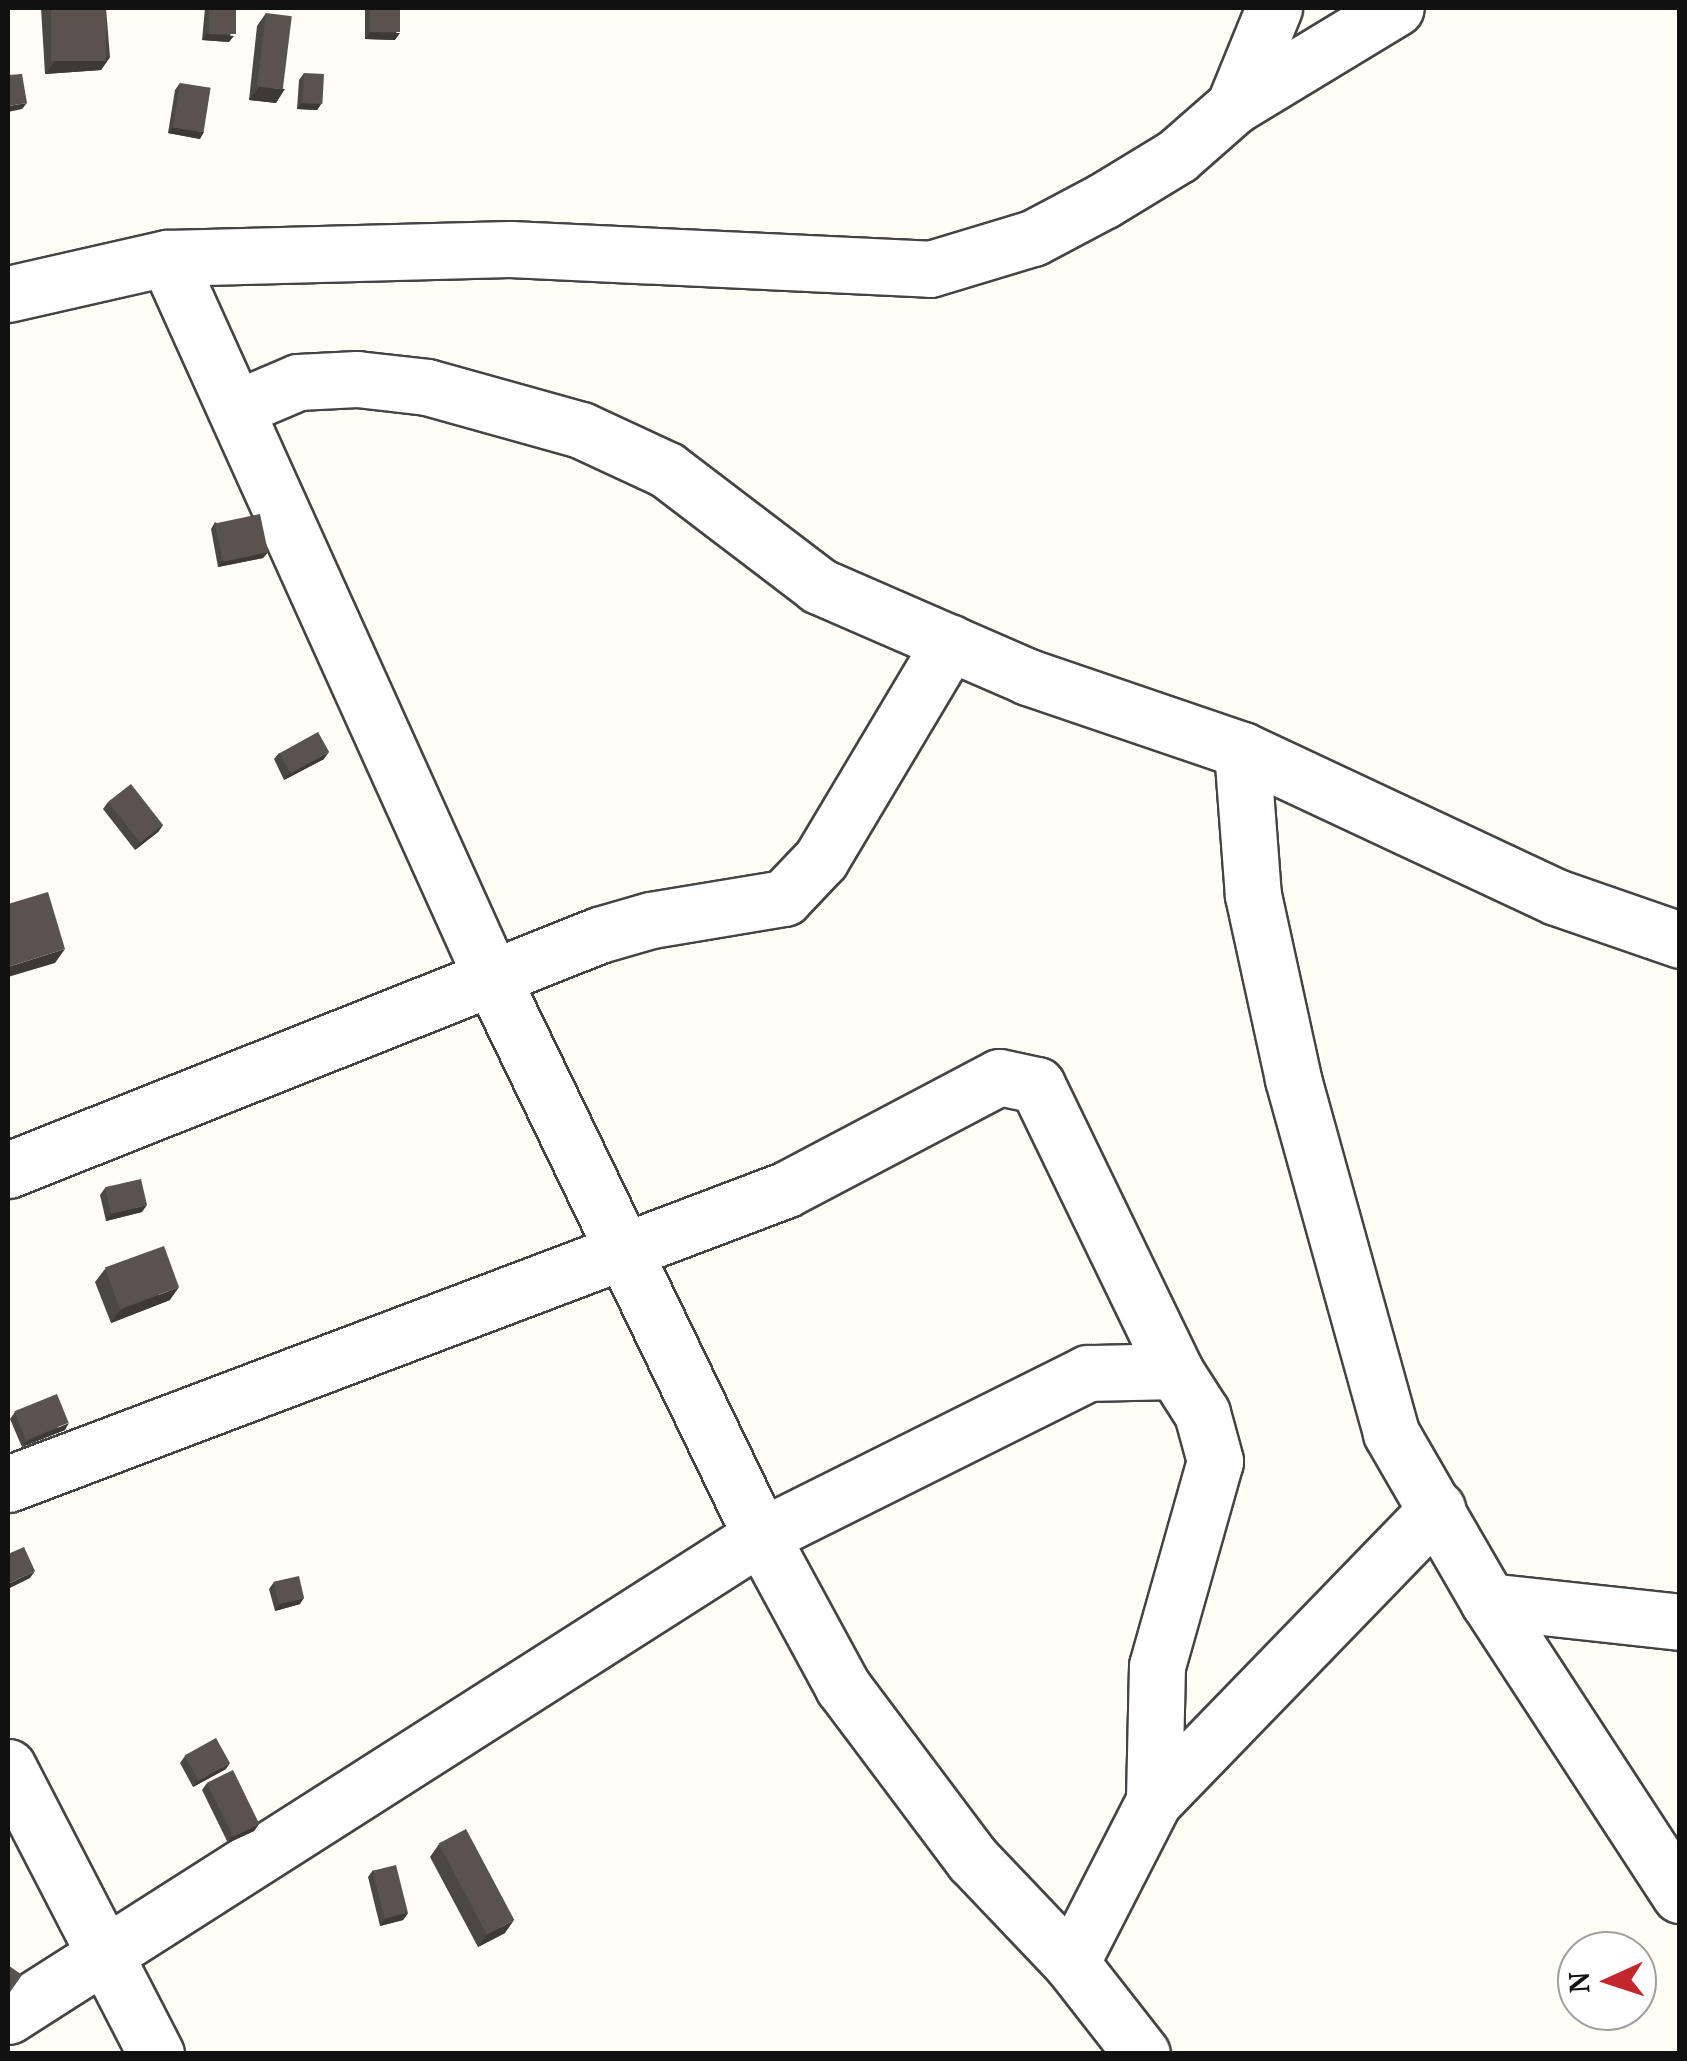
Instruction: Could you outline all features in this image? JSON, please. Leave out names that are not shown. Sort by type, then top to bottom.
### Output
[{"type":"street","points":[[1234,106],[1274,8]]},
{"type":"street","points":[[8,294],[167,258],[510,250],[930,269],[1032,238],[1103,201],[1177,156],[1234,106],[1396,8]]},
{"type":"street","points":[[167,258],[491,976],[627,1247],[761,1536],[842,1687],[973,1860],[1071,1963],[1142,2054]]},
{"type":"street","points":[[237,408],[298,382],[357,378],[426,388],[581,430],[667,470],[819,586],[950,644],[1242,750],[1556,897],[1680,940]]},
{"type":"street","points":[[8,1170],[491,976],[651,920],[784,898],[805,883],[950,644]]},
{"type":"street","points":[[1242,750],[1253,895],[1293,1079],[1391,1433],[1488,1601],[1680,1895]]},
{"type":"street","points":[[8,1484],[785,1190],[999,1077],[1037,1085],[1175,1371],[1202,1413],[1215,1461],[1158,1666],[1154,1801]]},
{"type":"street","points":[[1088,1372],[1133,1282]]},
{"type":"street","points":[[8,2016],[761,1536],[1088,1372],[1175,1371]]},
{"type":"street","points":[[1071,1963],[1154,1801],[1437,1509]]},
{"type":"street","points":[[1488,1601],[1680,1622]]},
{"type":"street","points":[[8,1767],[156,2054]]},
{"type":"building","points":[[51,8],[106,8],[106,61],[51,61]]},
{"type":"building","points":[[209,8],[236,8],[236,34],[209,34]]},
{"type":"building","points":[[370,8],[400,8],[400,32],[370,32]]},
{"type":"building","points":[[266,13],[292,16],[283,90],[257,86]]},
{"type":"building","points":[[304,73],[324,74],[322,104],[302,103]]},
{"type":"building","points":[[22,74],[27,103],[8,106],[8,75]]},
{"type":"building","points":[[180,83],[211,88],[204,132],[173,127]]},
{"type":"building","points":[[260,514],[268,552],[223,562],[215,524]]},
{"type":"building","points":[[318,732],[329,752],[291,773],[280,753]]},
{"type":"building","points":[[131,784],[163,825],[140,843],[108,802]]},
{"type":"building","points":[[48,892],[65,949],[8,967],[8,904]]},
{"type":"building","points":[[141,1179],[147,1205],[111,1214],[105,1187]]},
{"type":"building","points":[[164,1246],[179,1287],[120,1309],[105,1268]]},
{"type":"building","points":[[57,1394],[69,1423],[26,1440],[14,1411]]},
{"type":"building","points":[[24,1547],[35,1571],[8,1584],[8,1554]]},
{"type":"building","points":[[299,1576],[304,1598],[279,1604],[274,1582]]},
{"type":"building","points":[[216,1738],[230,1763],[199,1781],[185,1755]]},
{"type":"building","points":[[233,1770],[259,1824],[233,1837],[207,1783]]},
{"type":"building","points":[[466,1829],[514,1920],[487,1934],[439,1844]]},
{"type":"building","points":[[396,1865],[408,1913],[385,1918],[373,1871]]},
{"type":"building","points":[[8,1965],[22,1975],[8,1995]]}]
